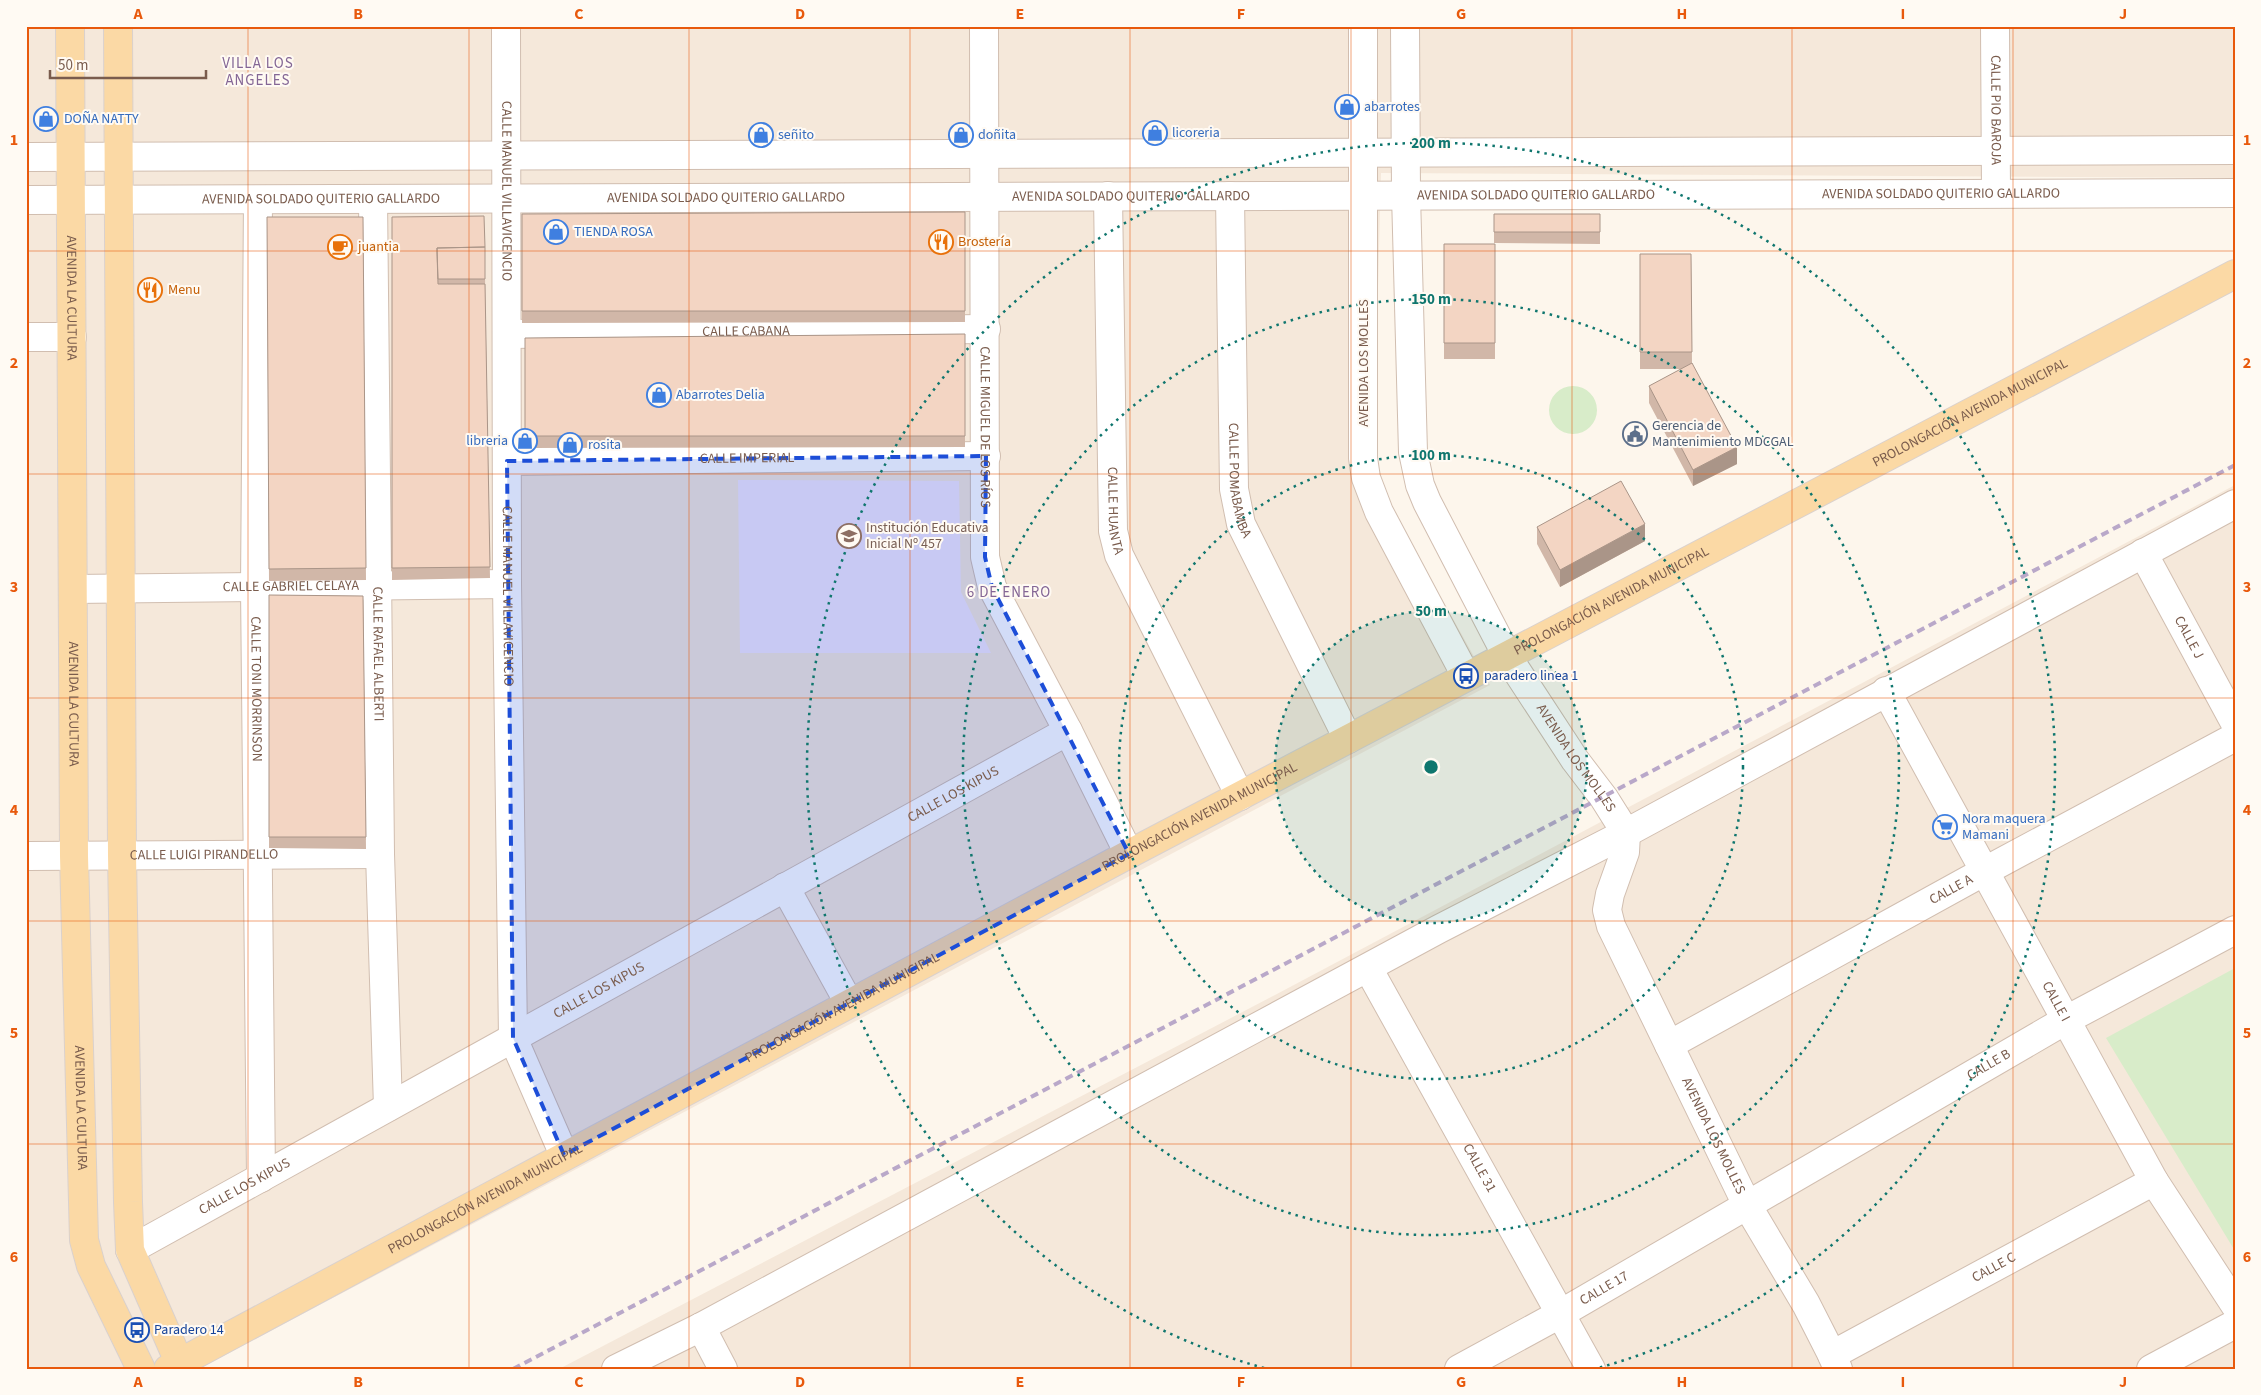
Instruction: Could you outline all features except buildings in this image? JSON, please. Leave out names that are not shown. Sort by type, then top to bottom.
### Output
[{"type":"main road","name":"AVENIDA LA CULTURA","points":[[70,26],[74,856],[84,1240],[91,1266],[141,1369]]},
{"type":"main road","points":[[118,26],[122,855],[130,1250],[174,1367]]},
{"type":"main road","name":"PROLONGACIÓN AVENIDA MUNICIPAL","points":[[174,1367],[564,1155],[1129,854],[2235,274]]},
{"type":"street","name":"CALLE MANUEL VILLAVICENCIO","points":[[506,26],[507,584],[512,1038],[564,1155]]},
{"type":"street","name":"CALLE MIGUEL DE LOS RÍOS","points":[[984,26],[985,557],[992,587],[1068,731],[1129,854]]},
{"type":"street","name":"AVENIDA LOS MOLLES","points":[[1363,26],[1364,458],[1366,478],[1379,512],[1466,676]]},
{"type":"street","name":"AVENIDA LOS MOLLES","points":[[1405,26],[1406,196],[1415,468],[1427,502],[1508,656],[1575,760],[1626,832],[1625,852],[1610,894],[1607,910],[1611,926],[1747,1204],[1806,1304],[1835,1362]]},
{"type":"street","name":"CALLE PIO BAROJA","points":[[1995,26],[1996,193]]},
{"type":"street","points":[[26,157],[2235,150]]},
{"type":"street","name":"AVENIDA SOLDADO QUITERIO GALLARDO","points":[[26,200],[2235,193]]},
{"type":"street","name":"CALLE HUANTA","points":[[1108,196],[1113,531],[1119,555],[1240,796]]},
{"type":"street","name":"CALLE POMABAMBA","points":[[1230,196],[1234,489],[1241,524],[1348,739]]},
{"type":"street","name":"CALLE RAFAEL ALBERTI","points":[[373,199],[380,854],[388,1108]]},
{"type":"street","name":"CALLE TONI MORRINSON","points":[[258,200],[255,587],[261,1178]]},
{"type":"street","name":"CALLE CABANA","points":[[506,334],[986,329]]},
{"type":"street","points":[[26,337],[72,337]]},
{"type":"street","name":"CALLE IMPERIAL","points":[[507,460],[986,456]]},
{"type":"street","points":[[616,1369],[701,1327],[2235,504]]},
{"type":"street","name":"CALLE J","points":[[2143,553],[2235,723]]},
{"type":"street","name":"CALLE GABRIEL CELAYA","points":[[73,590],[507,584]]},
{"type":"street","name":"CALLE I","points":[[1886,691],[2154,1181],[2235,1305]]},
{"type":"street","name":"CALLE LOS KIPUS","points":[[130,1250],[1068,731]]},
{"type":"street","name":"CALLE A","points":[[1670,1045],[1984,872],[2235,737]]},
{"type":"street","name":"CALLE LUIGI PIRANDELLO","points":[[26,856],[380,854]]},
{"type":"street","points":[[785,887],[849,1003]]},
{"type":"street","name":"CALLE B","points":[[1747,1204],[2066,1020],[2235,930]]},
{"type":"street","name":"CALLE 31","points":[[1368,968],[1591,1369]]},
{"type":"street","name":"CALLE C","points":[[1835,1362],[2154,1181]]},
{"type":"street","name":"CALLE 17","points":[[1458,1369],[1560,1314],[1747,1204]]},
{"type":"street","points":[[2151,1369],[2235,1324]]},
{"type":"street","points":[[701,1327],[723,1369]]},
{"type":"highlighted area","points":[[986,456],[985,557],[992,587],[1129,854],[564,1155],[513,1038],[507,461]]},
{"type":"shaded area","points":[[26,26],[2235,26],[2235,178],[1381,173],[1373,476],[1490,685],[199,1369],[26,1369]]},
{"type":"shaded area","name":"Institución Educativa Inicial Nº 457","points":[[738,480],[959,481],[961,592],[991,653],[740,653]]},
{"type":"shaded area","points":[[2235,485],[2235,1369],[559,1369],[1275,995]]},
{"type":"green space","points":[[1568,386],[1578,386],[1587,390],[1593,396],[1596,401],[1596,419],[1587,430],[1578,434],[1568,434],[1559,430],[1553,424],[1549,415],[1549,405],[1553,396],[1559,390]]},
{"type":"green space","points":[[2235,968],[2235,1251],[2106,1038]]},
{"type":"railway","points":[[513,1369],[2235,465]]},
{"type":"place","name":"abarrotes","points":[[1347,107]]},
{"type":"place","name":"DOÑA NATTY","points":[[46,119]]},
{"type":"place","name":"licoreria","points":[[1155,133]]},
{"type":"place","name":"señito","points":[[761,135]]},
{"type":"place","name":"doñita","points":[[961,135]]},
{"type":"place","name":"TIENDA ROSA","points":[[556,232]]},
{"type":"place","name":"Brostería","points":[[941,242]]},
{"type":"place","name":"juantia","points":[[340,247]]},
{"type":"place","name":"Menu","points":[[150,290]]},
{"type":"place","name":"Abarrotes Delia","points":[[659,395]]},
{"type":"place","name":"Gerencia de Mantenimiento MDCGAL","points":[[1635,434]]},
{"type":"place","name":"libreria","points":[[525,441]]},
{"type":"place","name":"rosita","points":[[570,445]]},
{"type":"place","name":"Institución Educativa Inicial Nº 457","points":[[849,536]]},
{"type":"place","name":"paradero linea 1","points":[[1466,676]]},
{"type":"place","name":"Nora maquera Mamani","points":[[1945,827]]},
{"type":"place","name":"Paradero 14","points":[[137,1330]]},
{"type":"district","name":"VILLA LOS ANGELES","points":[[258,72]]},
{"type":"district","name":"6 DE ENERO","points":[[1009,592]]}]
